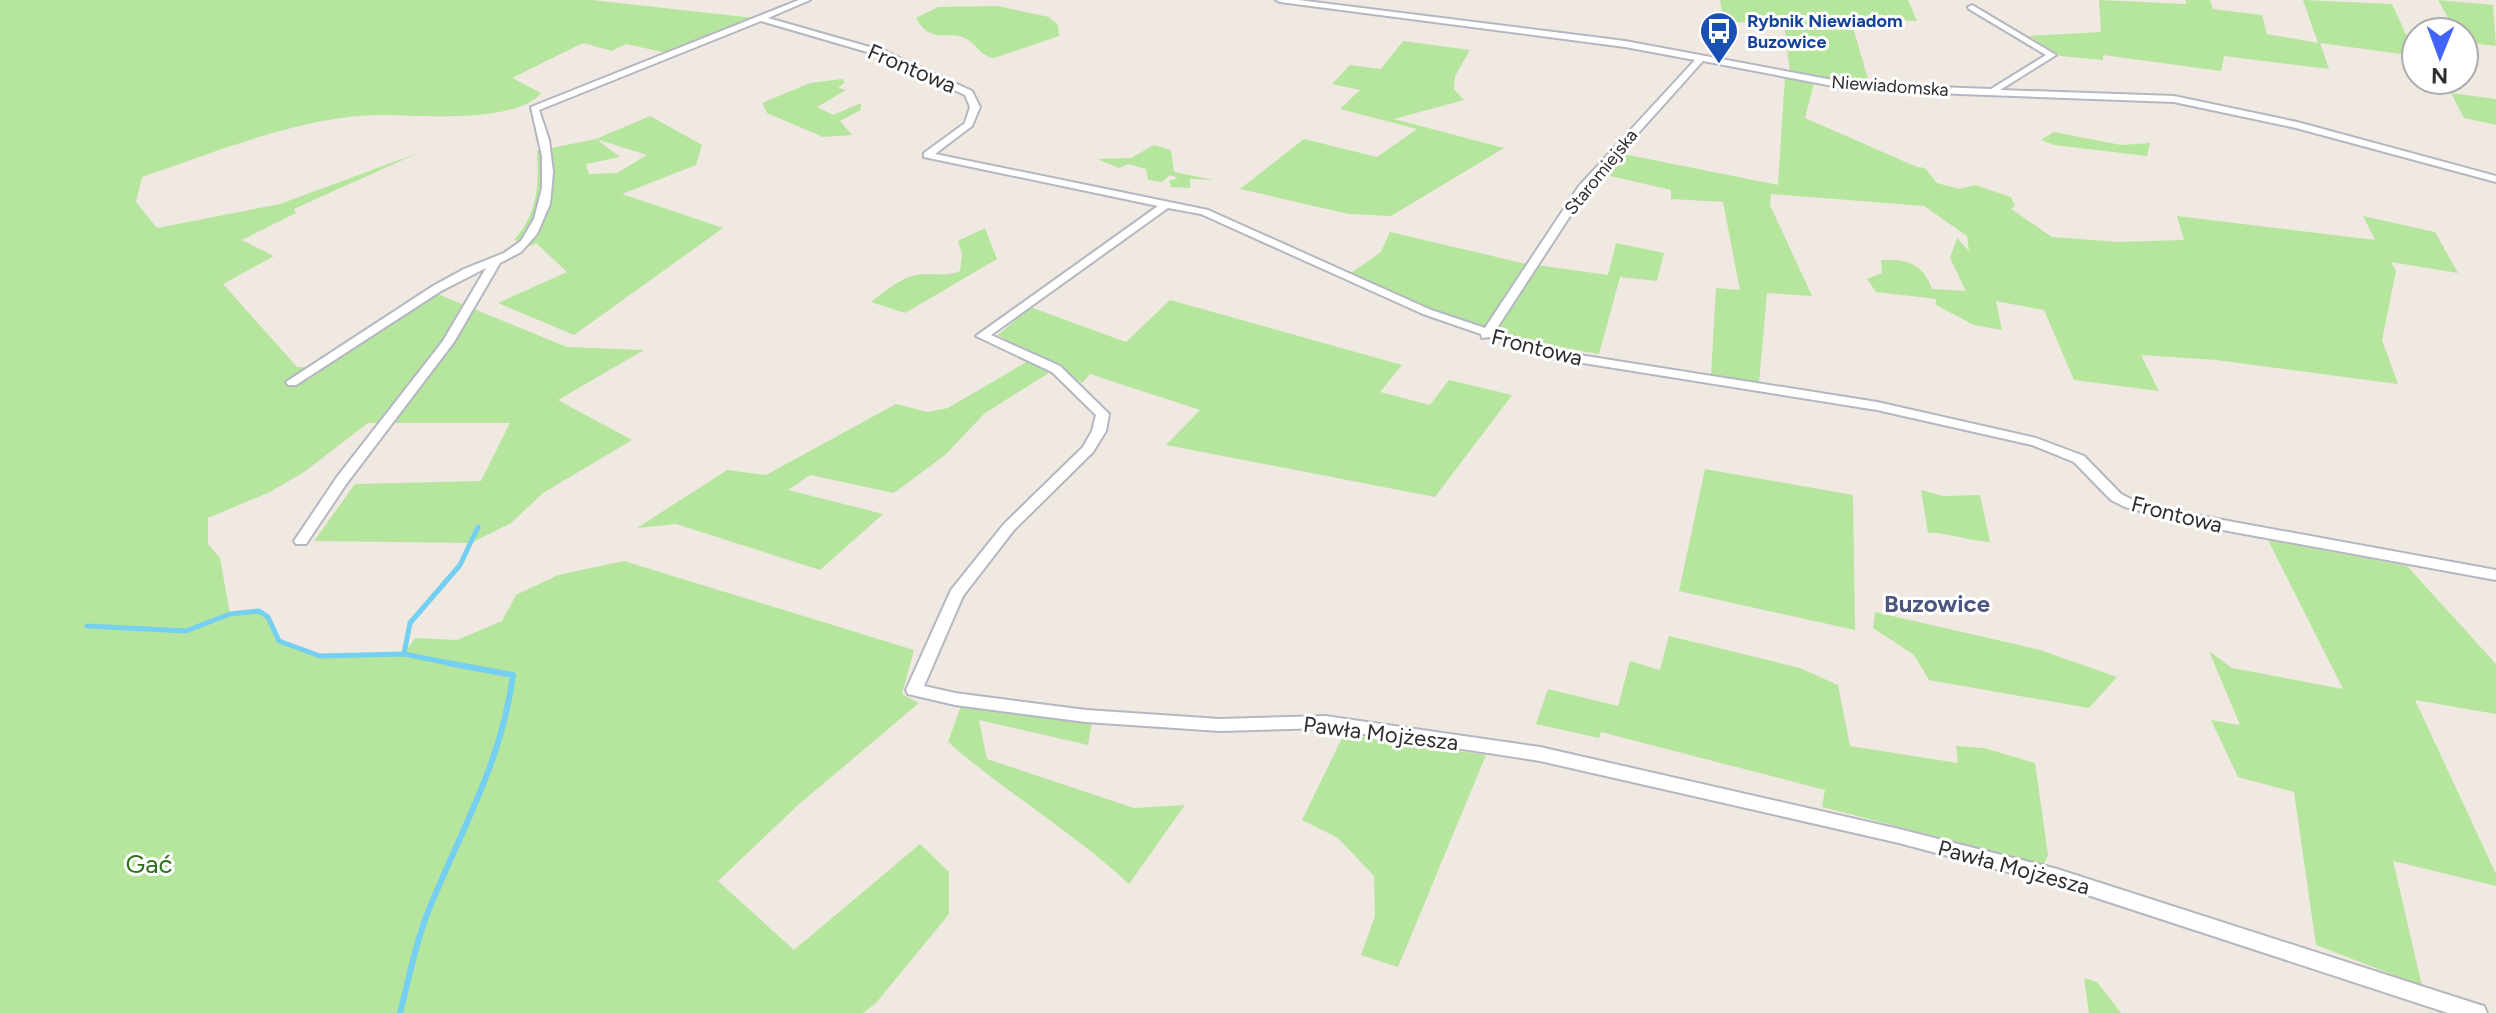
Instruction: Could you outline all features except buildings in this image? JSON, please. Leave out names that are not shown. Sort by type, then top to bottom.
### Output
[{"type":"street","points":[[292,382],[460,275],[511,254],[533,232],[547,189],[547,143],[534,109],[806,0]]},
{"type":"street","name":"Niewiadomska","points":[[1280,0],[1610,41],[1854,87],[2157,98],[2201,104],[2496,179]]},
{"type":"street","points":[[1972,7],[2052,55],[2027,73],[1991,91]]},
{"type":"street","name":"Frontowa","points":[[763,19],[884,54],[969,93],[975,107],[969,124],[927,155],[1204,212],[1427,312],[1486,335],[1552,354],[1877,406],[2036,442],[2079,459],[2116,497],[2130,504],[2190,519],[2496,575]]},
{"type":"street","name":"Staromiejska","points":[[1486,335],[1583,188],[1701,58]]},
{"type":"street","name":"Pawła Mojżesza","points":[[1165,205],[982,336],[1056,369],[1103,414],[1088,449],[1009,527],[956,594],[914,690],[1086,716],[1220,725],[1325,722],[1540,754],[1899,836],[2057,877],[2477,1013]]},
{"type":"street","points":[[301,541],[342,480],[448,342],[495,262]]},
{"type":"green space","name":"Gać","points":[[0,0],[592,0],[763,19],[667,53],[626,44],[612,51],[583,43],[512,78],[541,93],[529,103],[512,109],[468,116],[357,116],[326,120],[263,136],[142,177],[136,202],[157,228],[280,204],[418,153],[294,209],[296,213],[242,240],[274,256],[223,284],[297,367],[315,368],[430,291],[567,347],[644,350],[558,400],[632,440],[543,493],[511,523],[471,543],[314,541],[355,484],[481,481],[510,423],[368,423],[304,472],[270,492],[208,518],[208,544],[220,558],[230,614],[262,614],[270,622],[279,641],[320,656],[404,654],[415,638],[457,640],[502,621],[516,595],[558,575],[624,561],[914,650],[902,694],[919,703],[798,805],[718,881],[794,950],[920,844],[949,872],[949,914],[876,1003],[863,1013],[0,1013]]},
{"type":"green space","points":[[1720,0],[1908,0],[1917,21],[1883,19],[1886,27],[1852,24],[1870,86],[1790,72],[1784,25],[1723,21]]},
{"type":"green space","points":[[2099,0],[2186,4],[2186,0],[2210,0],[2213,9],[2262,15],[2267,34],[2318,43],[2303,0],[2392,4],[2400,21],[2400,54],[2320,43],[2329,69],[2224,56],[2221,71],[2103,55],[2103,60],[2060,56],[2029,36],[2101,32]]},
{"type":"green space","points":[[2438,0],[2493,5],[2496,46],[2480,44],[2480,16],[2447,16]]},
{"type":"green space","points":[[997,6],[1049,17],[1058,25],[1059,36],[994,58],[961,37],[929,32],[916,18],[938,7]]},
{"type":"green space","points":[[1403,41],[1470,50],[1455,76],[1454,89],[1464,100],[1394,119],[1504,148],[1391,216],[1349,214],[1240,189],[1304,139],[1377,157],[1417,129],[1340,109],[1360,90],[1332,84],[1350,65],[1381,69]]},
{"type":"green space","points":[[1785,77],[1814,83],[1805,118],[1925,168],[1937,183],[1959,189],[1975,185],[2011,197],[2015,206],[2011,209],[2052,237],[2118,242],[2184,240],[2177,216],[2375,240],[2363,216],[2435,232],[2458,273],[2391,262],[2396,271],[2382,340],[2398,384],[2216,360],[2141,355],[2159,391],[2074,380],[2044,310],[1996,301],[2002,330],[1974,325],[1936,305],[1936,299],[1876,292],[1867,279],[1882,273],[1881,260],[1912,264],[1924,274],[1932,289],[1966,291],[1950,258],[1957,238],[1969,251],[1967,236],[1924,206],[1771,194],[1770,205],[1812,296],[1767,293],[1759,384],[1711,376],[1716,288],[1740,290],[1723,202],[1671,199],[1671,190],[1601,174],[1623,154],[1778,185]]},
{"type":"green space","points":[[842,79],[845,82],[838,88],[846,90],[817,107],[833,115],[861,103],[861,110],[840,121],[852,135],[823,137],[767,113],[762,103],[810,83]]},
{"type":"green space","points":[[2453,96],[2496,99],[2496,125],[2464,118]]},
{"type":"green space","points":[[650,116],[702,145],[696,165],[622,194],[723,228],[574,335],[498,303],[567,272],[536,243],[531,246],[514,240],[528,220],[535,198],[537,151],[596,139]],"holes":[[[599,140],[647,155],[617,173],[589,174],[586,164],[620,157]]]},
{"type":"green space","points":[[2054,132],[2121,145],[2150,143],[2147,156],[2054,145],[2041,140]]},
{"type":"green space","points":[[1154,145],[1171,150],[1174,172],[1214,180],[1190,179],[1190,188],[1171,187],[1169,181],[1178,178],[1170,175],[1162,182],[1148,180],[1146,169],[1128,164],[1119,168],[1097,159],[1131,158]]},
{"type":"green space","points":[[985,228],[997,259],[905,313],[871,302],[910,277],[960,271],[962,254],[958,241]]},
{"type":"green space","points":[[1390,232],[1522,263],[1608,275],[1616,243],[1664,253],[1657,281],[1620,277],[1599,354],[1525,341],[1457,320],[1351,273],[1381,252]]},
{"type":"green space","points":[[1170,300],[1402,365],[1380,392],[1430,405],[1449,380],[1512,395],[1435,497],[1166,445],[1200,410],[1090,374],[1082,383],[998,335],[1030,307],[1126,342]]},
{"type":"green space","points":[[1028,361],[1052,371],[985,413],[945,455],[894,493],[810,475],[788,490],[883,514],[820,570],[676,524],[637,528],[727,470],[766,475],[896,404],[928,412],[948,408]]},
{"type":"green space","points":[[1705,469],[1853,495],[1855,630],[1679,591]]},
{"type":"green space","points":[[1921,490],[1943,496],[1980,495],[1990,542],[1928,533]]},
{"type":"green space","points":[[2268,540],[2407,566],[2496,664],[2496,714],[2415,700],[2496,874],[2496,886],[2393,861],[2422,986],[2316,945],[2294,792],[2238,777],[2211,720],[2240,725],[2209,651],[2232,668],[2343,689]]},
{"type":"green space","points":[[1875,612],[2040,650],[2117,677],[2089,708],[1929,680],[1914,655],[1873,628]]},
{"type":"green space","points":[[1669,636],[1800,668],[1838,685],[1850,746],[1958,763],[1956,746],[1984,748],[2035,763],[2048,855],[2044,864],[1822,807],[1825,790],[1601,732],[1599,738],[1536,724],[1548,689],[1618,706],[1630,661],[1660,670]]},
{"type":"green space","points":[[961,706],[1092,723],[1088,745],[979,720],[987,759],[1134,808],[1185,805],[1129,884],[948,742]]},
{"type":"green space","points":[[1344,734],[1486,755],[1398,967],[1361,955],[1375,916],[1374,876],[1338,838],[1302,820]]},
{"type":"green space","points":[[2084,978],[2097,982],[2121,1013],[2089,1013]]},
{"type":"waterway","points":[[404,654],[410,623],[460,565],[478,527]]},
{"type":"waterway","points":[[87,626],[186,631],[230,614],[259,611],[268,617],[279,641],[320,656],[404,654]]},
{"type":"waterway","points":[[404,654],[459,665]]},
{"type":"waterway","points":[[400,1013],[423,924],[490,767],[508,707],[513,675],[448,663]]},
{"type":"place","name":"Rybnik Niewiadom Buzowice","points":[[1719,65]]},
{"type":"district","name":"Buzowice","points":[[1937,604]]}]
